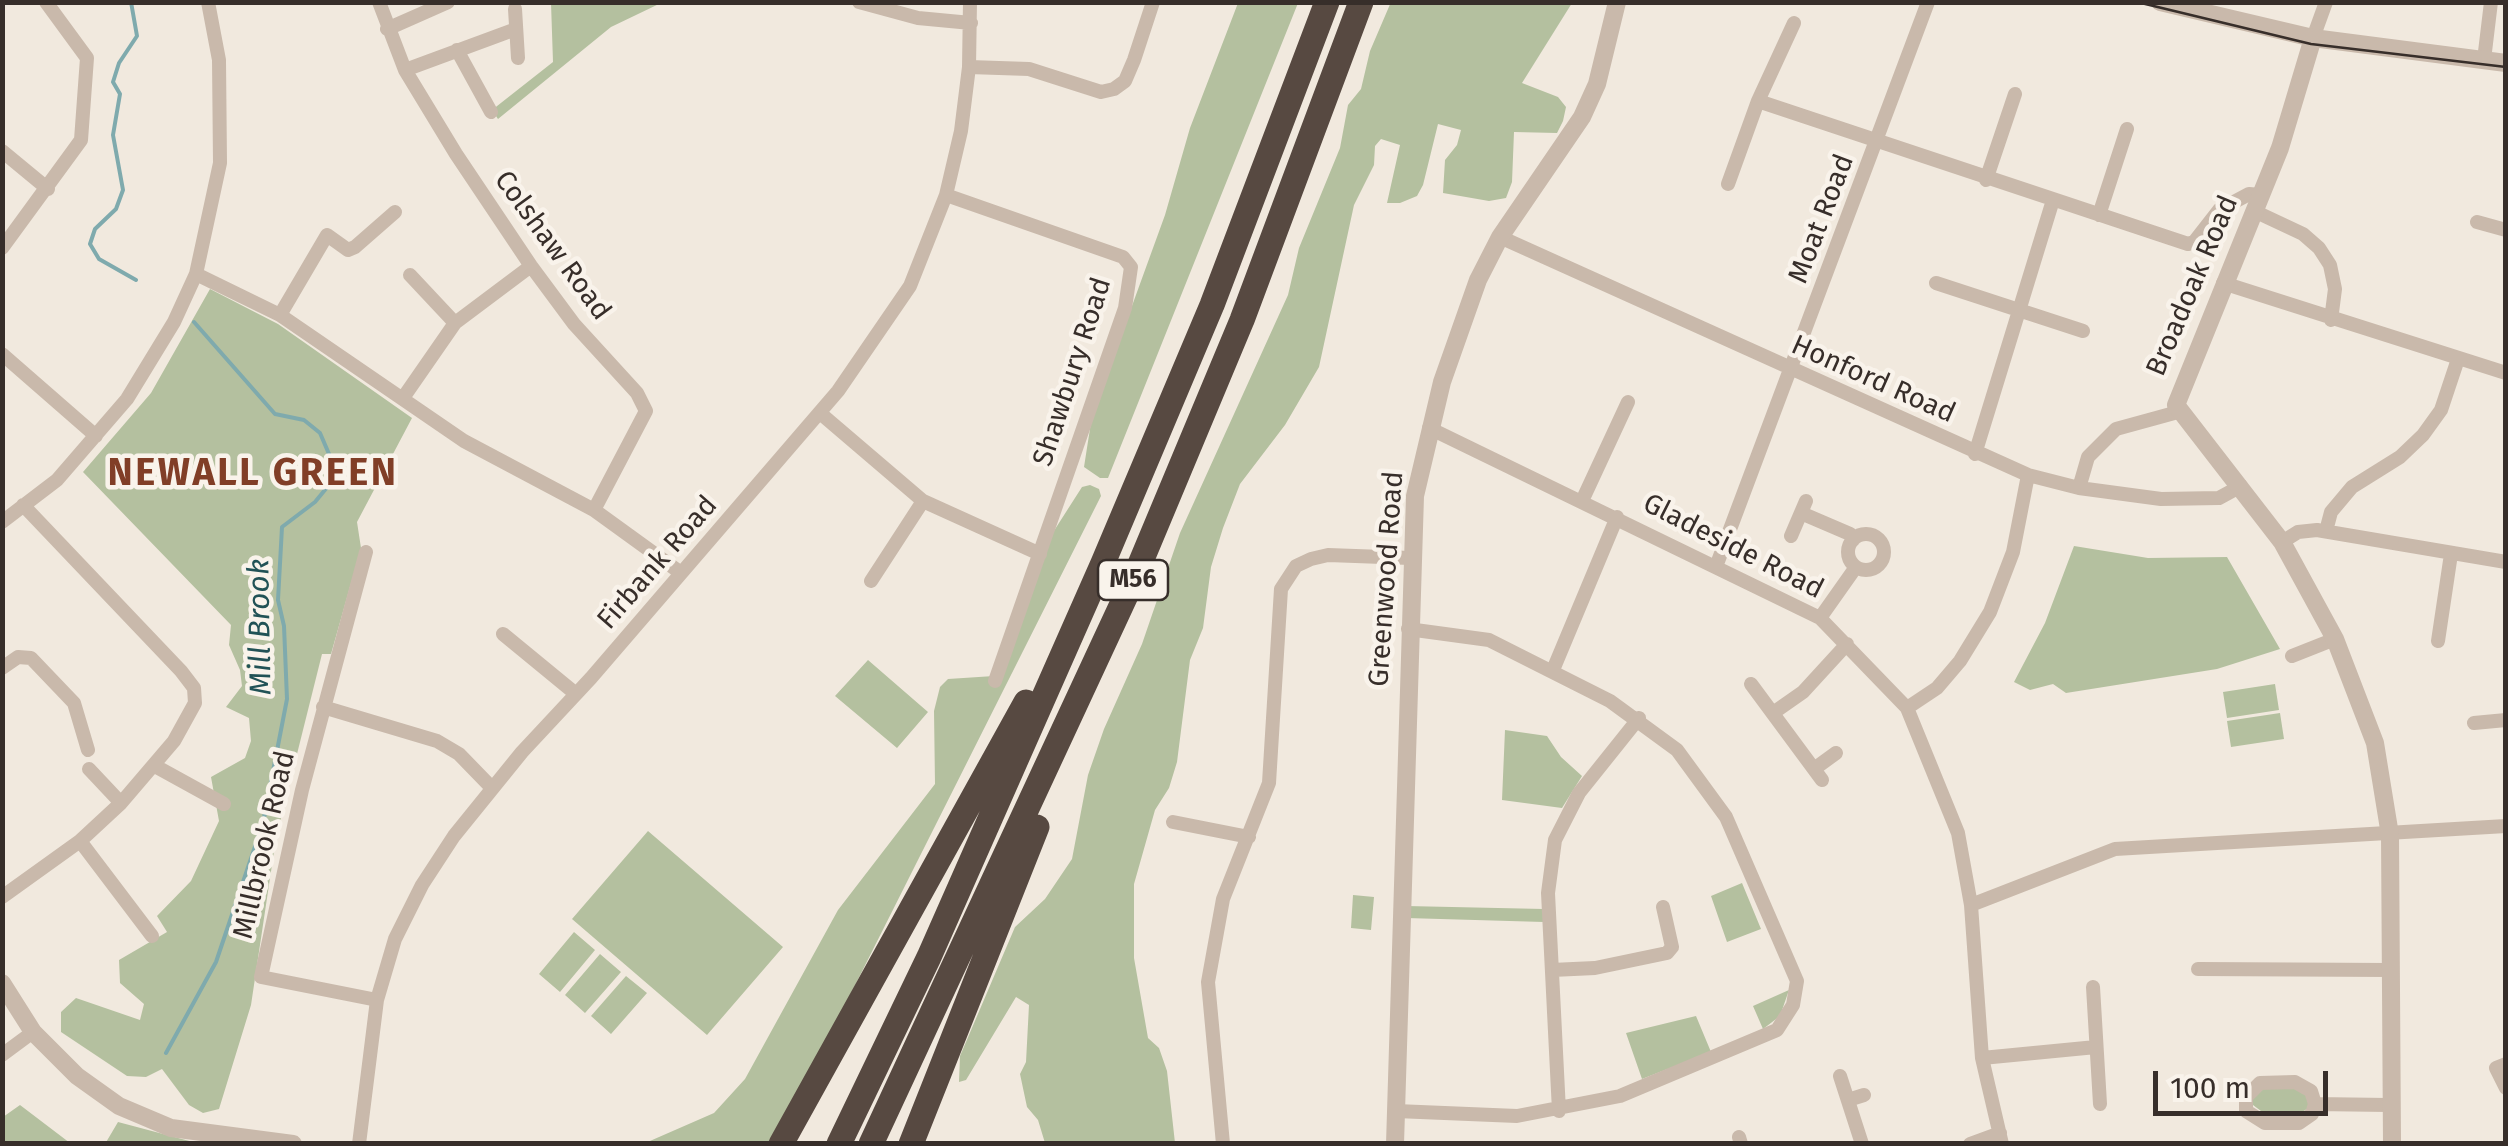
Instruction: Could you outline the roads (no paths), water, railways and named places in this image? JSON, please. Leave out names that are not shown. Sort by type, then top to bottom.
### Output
[{"type":"highway","name":"M56","points":[[839,1144],[928,957],[1103,564],[1212,305],[1327,2]]},
{"type":"highway","name":"M56","points":[[911,1144],[1134,576],[1242,320],[1361,2]]},
{"type":"highway","name":"M56","points":[[780,1144],[1103,564]]},
{"type":"highway","name":"M56","points":[[871,1144],[1134,576]]},
{"type":"street","points":[[5,238],[48,189],[80,140],[88,74],[77,40],[46,2]]},
{"type":"street","points":[[2,522],[56,480],[96,436],[151,363],[196,274],[220,163],[219,60],[208,2]]},
{"type":"street","name":"Colshaw Road","points":[[379,2],[405,70],[531,266],[574,324],[637,393],[646,411],[594,510]]},
{"type":"street","points":[[386,28],[448,2]]},
{"type":"street","points":[[860,2],[918,18],[971,23]]},
{"type":"street","name":"Firbank Road","points":[[360,1144],[378,1000],[395,939],[422,885],[492,788],[820,412],[878,336],[910,286],[946,196],[962,131],[970,66],[970,2]]},
{"type":"street","points":[[970,66],[1029,70],[1100,92],[1114,89],[1124,80],[1134,60],[1153,2]]},
{"type":"street","name":"Greenwood Road","points":[[1396,1144],[1414,496],[1429,428],[1460,328],[1500,237],[1582,117],[1598,84],[1617,2]]},
{"type":"street","name":"Moat Road","points":[[1717,564],[1878,144],[1928,2]]},
{"type":"street","points":[[2160,2],[2312,38],[2506,62]]},
{"type":"street","name":"Broadoak Road","points":[[2326,2],[2312,38],[2299,93],[2258,203],[2177,395],[2178,412],[2282,542],[2334,639],[2375,743],[2390,835],[2388,1105],[2392,1144]]},
{"type":"street","points":[[2484,60],[2491,2]]},
{"type":"street","points":[[514,9],[518,58]]},
{"type":"street","points":[[1728,184],[1758,101],[1794,23]]},
{"type":"street","points":[[405,70],[516,28]]},
{"type":"street","points":[[456,50],[491,112]]},
{"type":"street","points":[[1986,180],[2015,94]]},
{"type":"street","points":[[1758,101],[1986,180],[2188,244],[2194,242],[2219,210],[2249,194],[2319,248],[2330,265],[2335,289],[2331,320]]},
{"type":"street","points":[[2099,215],[2127,129]]},
{"type":"street","points":[[2,151],[48,189]]},
{"type":"street","name":"Shawbury Road","points":[[946,196],[1122,257],[1131,267],[1125,308],[995,681]]},
{"type":"street","points":[[1975,454],[2053,200]]},
{"type":"street","points":[[280,314],[327,235],[348,250],[355,248],[395,212]]},
{"type":"street","points":[[2478,222],[2506,230]]},
{"type":"street","name":"Honford Road","points":[[1500,237],[1975,454],[2028,474],[2078,488],[2161,499],[2219,498],[2241,486]]},
{"type":"street","points":[[403,398],[455,322],[531,266]]},
{"type":"street","points":[[196,274],[280,314],[464,441],[594,510],[681,573]]},
{"type":"street","points":[[410,276],[455,322]]},
{"type":"street","points":[[1936,283],[2083,331]]},
{"type":"street","points":[[2223,283],[2506,373]]},
{"type":"street","points":[[2326,531],[2331,512],[2352,487],[2400,457],[2423,436],[2441,410],[2458,358]]},
{"type":"street","points":[[4,360],[96,436]]},
{"type":"street","points":[[1582,501],[1628,402]]},
{"type":"street","points":[[820,412],[924,501],[1040,554]]},
{"type":"street","points":[[2078,488],[2088,457],[2116,428],[2178,412]]},
{"type":"street","name":"Gladeside Road","points":[[1429,428],[1717,564],[1820,618],[1908,708],[1958,833],[1971,905],[1982,1058],[2001,1138]]},
{"type":"street","points":[[1908,708],[1937,688],[1960,661],[1990,612],[2013,552],[2028,474]]},
{"type":"street","points":[[870,580],[924,501]]},
{"type":"street","points":[[2,896],[80,842],[121,803],[155,766],[195,702],[194,688],[23,505]]},
{"type":"street","points":[[1791,536],[1804,507],[1850,534],[1853,540],[1849,556],[1856,567]]},
{"type":"street","points":[[1553,670],[1617,517]]},
{"type":"street","points":[[2282,542],[2298,532],[2326,531],[2506,562]]},
{"type":"street","points":[[1853,540],[1864,534],[1876,537],[1884,553],[1876,568],[1856,567]]},
{"type":"street","name":"Millbrook Road","points":[[366,552],[323,708],[261,977],[378,1000]]},
{"type":"street","points":[[2438,641],[2451,554]]},
{"type":"street","points":[[1223,1144],[1208,982],[1223,899],[1269,782],[1278,607],[1287,577],[1296,566],[1328,555],[1410,558]]},
{"type":"street","points":[[1820,618],[1856,567]]},
{"type":"street","points":[[1396,1111],[1517,1116],[1620,1096],[1777,1030],[1787,1019],[1797,981],[1726,817],[1678,750],[1639,718],[1489,640],[1408,629]]},
{"type":"street","points":[[503,634],[576,694]]},
{"type":"street","points":[[2292,656],[2334,639]]},
{"type":"street","points":[[1773,713],[1803,692],[1847,644]]},
{"type":"street","points":[[2,668],[18,657],[32,658],[74,703],[88,750]]},
{"type":"street","points":[[1752,684],[1818,774],[1836,752]]},
{"type":"street","points":[[323,708],[437,741],[459,754],[492,788]]},
{"type":"street","points":[[1559,1110],[1548,894],[1555,840],[1579,793],[1639,718]]},
{"type":"street","points":[[2474,724],[2506,720]]},
{"type":"street","points":[[155,766],[224,804]]},
{"type":"street","points":[[89,769],[121,803]]},
{"type":"street","points":[[1173,822],[1249,837]]},
{"type":"street","points":[[1971,905],[2115,848],[2506,826]]},
{"type":"street","points":[[80,842],[152,936]]},
{"type":"street","points":[[1552,970],[1595,968],[1667,954],[1672,946],[1663,907]]},
{"type":"street","points":[[2198,969],[2389,970]]},
{"type":"street","points":[[2,983],[34,1032],[77,1076],[119,1106],[170,1128],[292,1143]]},
{"type":"street","points":[[2093,987],[2100,1104]]},
{"type":"street","points":[[2,1055],[34,1032]]},
{"type":"street","points":[[1982,1058],[2096,1047]]},
{"type":"street","points":[[2506,1064],[2496,1068],[2506,1088]]},
{"type":"street","points":[[1840,1076],[1862,1144]]},
{"type":"street","points":[[2296,1082],[2310,1091],[2315,1104],[2312,1114],[2298,1123],[2265,1123],[2246,1111],[2246,1098],[2260,1083],[2296,1082]]},
{"type":"street","points":[[1848,1100],[1864,1095]]},
{"type":"street","points":[[2315,1104],[2388,1105]]},
{"type":"street","points":[[1970,1144],[2001,1138]]},
{"type":"waterway","name":"Mill Brook","points":[[131,2],[137,36],[119,63],[113,82],[120,94],[113,135],[123,190],[116,209],[95,229],[90,244],[99,259],[136,280]]},
{"type":"waterway","name":"Mill Brook","points":[[166,1053],[216,962],[263,823],[287,699],[284,626],[278,600],[282,527],[315,502],[329,485],[335,468],[320,433],[304,420],[275,414],[194,322]]},
{"type":"tram line","points":[[2137,2],[2311,44],[2506,67]]},
{"type":"district","name":"NEWALL GREEN","points":[[253,474]]}]
